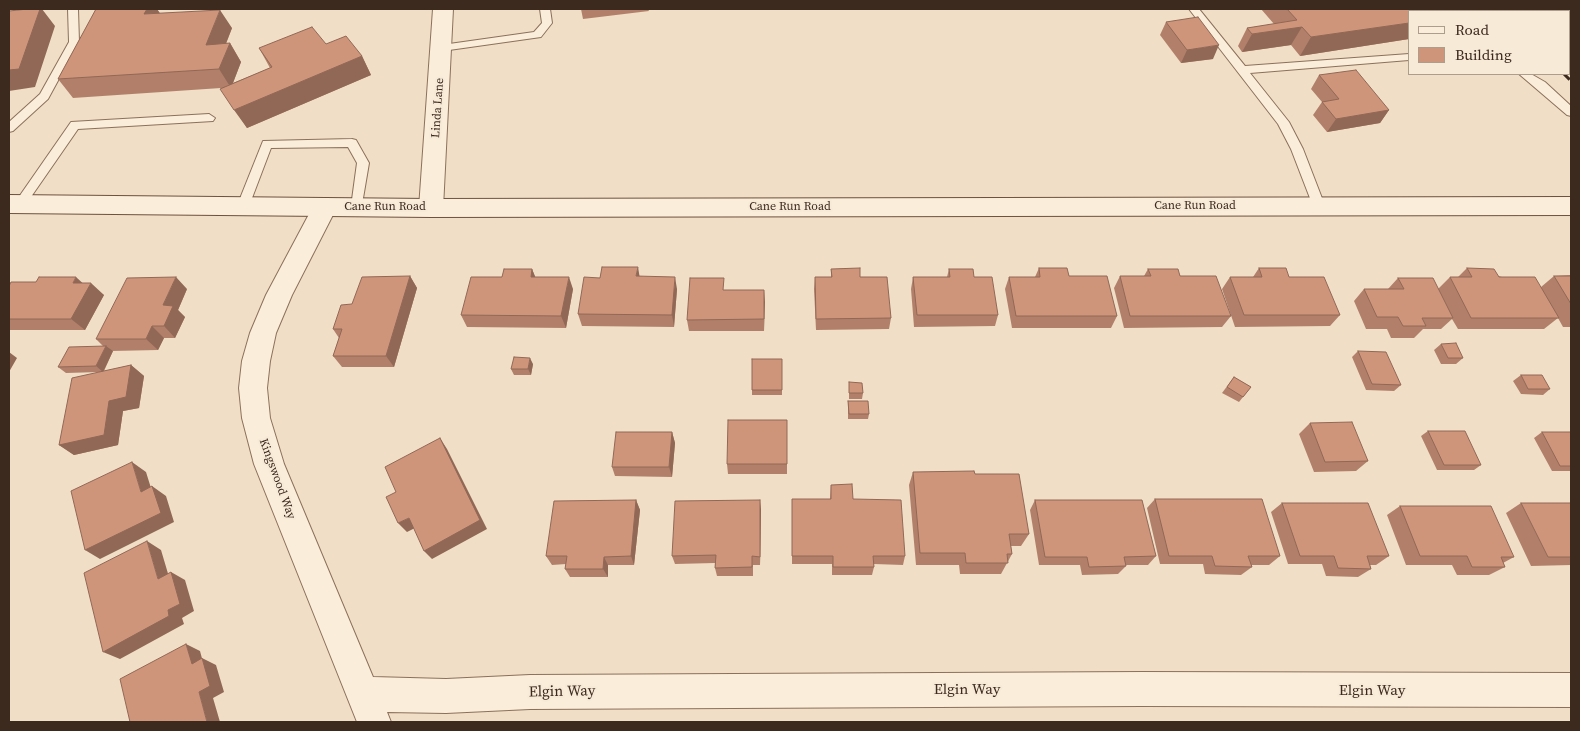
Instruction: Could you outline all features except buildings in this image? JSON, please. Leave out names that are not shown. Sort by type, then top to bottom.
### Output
[{"type":"street","name":"Linda Lane","points":[[431,208],[444,9]]},
{"type":"street","name":"Cane Run Road","points":[[14,204],[431,208],[1571,206]]},
{"type":"street","name":"Kingswood Way","points":[[325,207],[279,295],[263,333],[256,361],[253,388],[256,418],[269,464],[368,708]]},
{"type":"street","name":"Elgin Way","points":[[368,708],[446,696],[550,692],[1132,689],[1571,690]]},
{"type":"lane","points":[[9,128],[44,96],[74,42],[73,9]]},
{"type":"lane","points":[[442,48],[537,35],[547,23],[545,9]]},
{"type":"lane","points":[[1194,9],[1282,122],[1297,149],[1319,206]]},
{"type":"lane","points":[[1242,70],[1408,57]]},
{"type":"lane","points":[[1526,75],[1541,85],[1571,112]]},
{"type":"lane","points":[[14,204],[75,125],[210,118]]},
{"type":"lane","points":[[243,206],[266,144],[352,143],[363,164],[357,207]]},
{"type":"railway","points":[[1565,75],[1571,81]]}]
